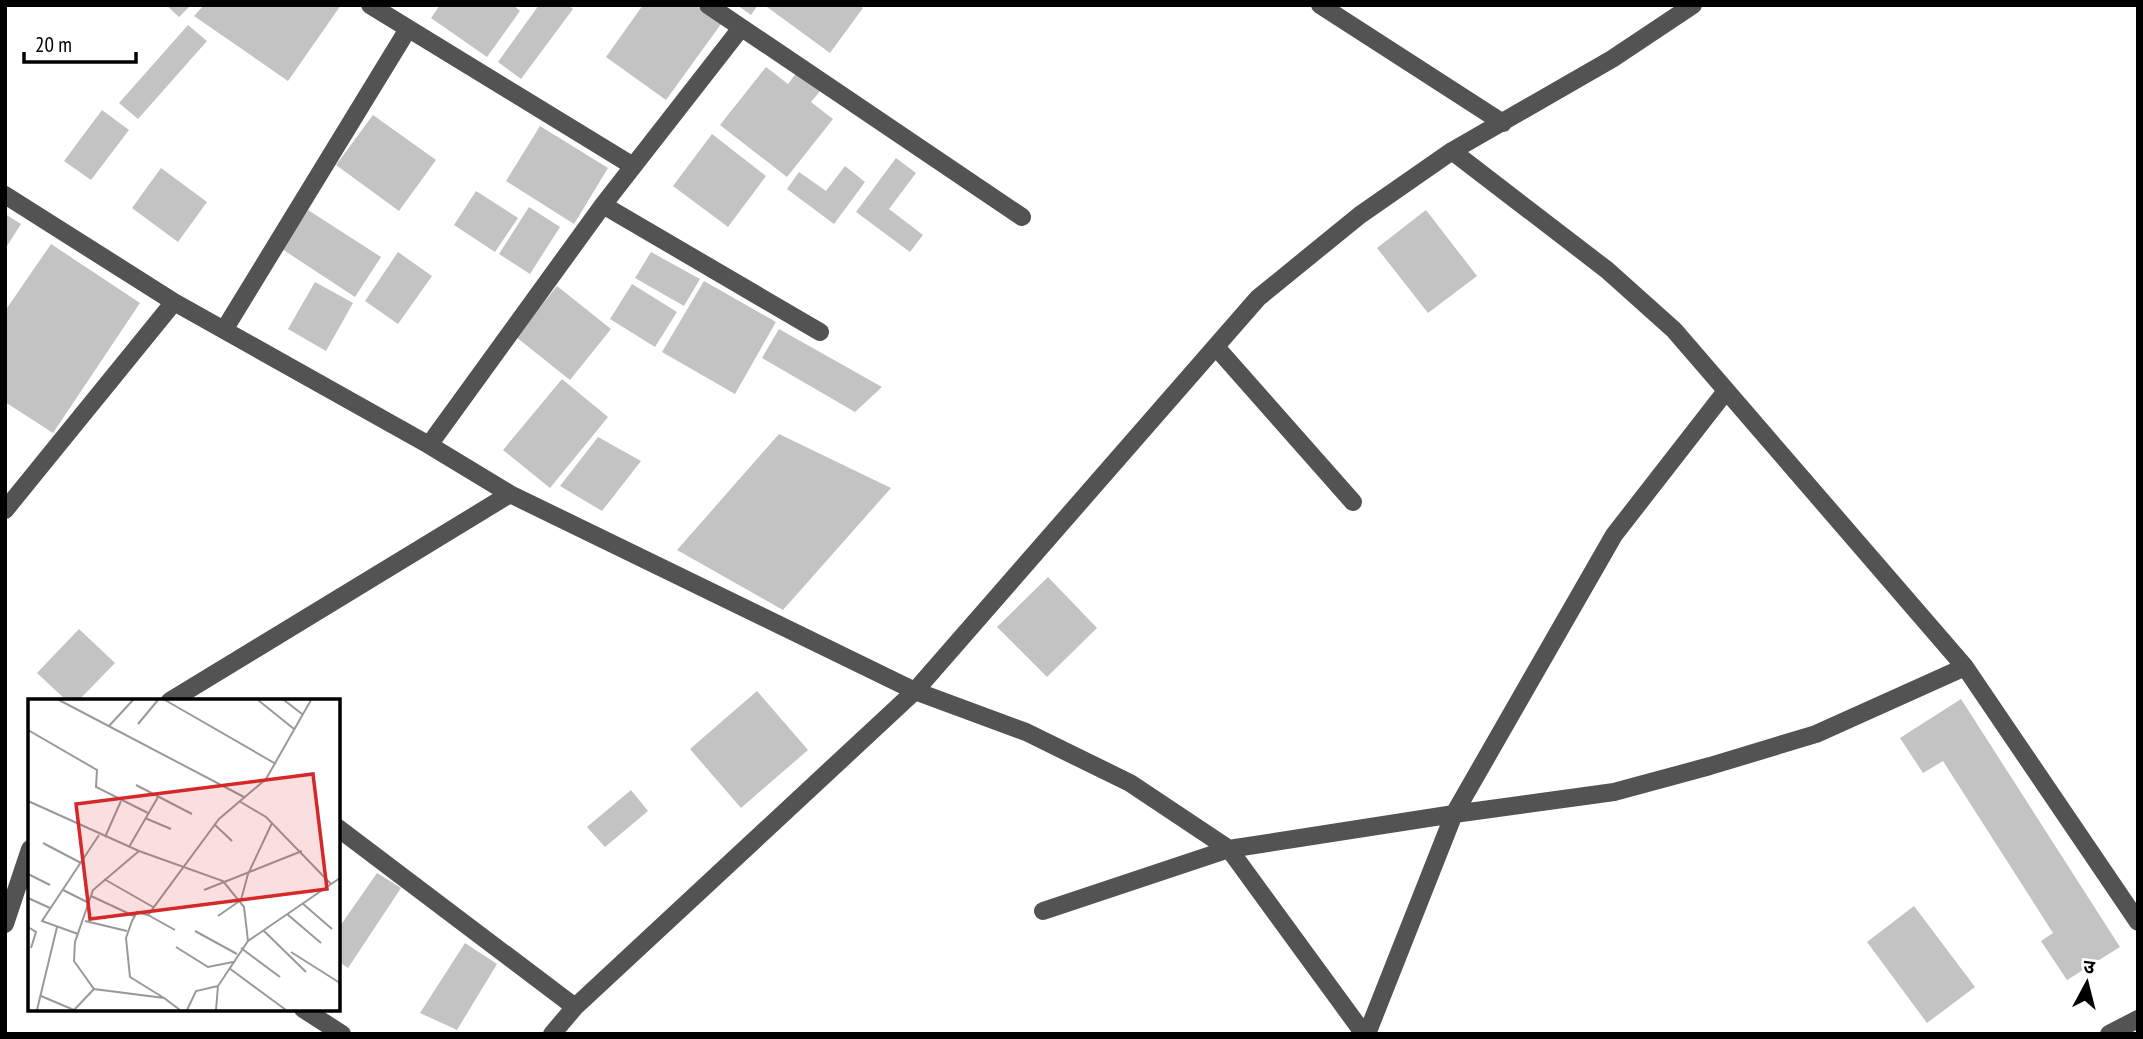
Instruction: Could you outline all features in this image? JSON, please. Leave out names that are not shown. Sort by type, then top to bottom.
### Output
[{"type":"street","points":[[370,5],[633,166]]},
{"type":"street","points":[[708,5],[1022,217]]},
{"type":"street","points":[[1320,5],[1503,123]]},
{"type":"street","points":[[552,1034],[575,1007],[915,691],[1258,298],[1360,215],[1452,151],[1612,59],[1693,5]]},
{"type":"street","points":[[429,444],[603,205],[741,28]]},
{"type":"street","points":[[224,330],[408,29]]},
{"type":"street","points":[[1452,151],[1607,270],[1674,330],[1965,667],[2138,922]]},
{"type":"street","points":[[5,195],[174,302],[429,444],[510,494],[915,691],[1026,732],[1130,783],[1229,849],[1366,1034]]},
{"type":"street","points":[[603,205],[820,332]]},
{"type":"street","points":[[5,510],[174,302]]},
{"type":"street","points":[[1216,347],[1353,502]]},
{"type":"street","points":[[1366,1034],[1454,814],[1614,535],[1726,391]]},
{"type":"street","points":[[173,699],[510,494]]},
{"type":"street","points":[[1043,911],[1229,849],[1615,792],[1816,734],[1965,667]]},
{"type":"street","points":[[340,830],[575,1007]]},
{"type":"street","points":[[5,924],[10,895],[28,854]]},
{"type":"street","points":[[306,1011],[342,1034]]},
{"type":"street","points":[[2109,1034],[2138,1019]]},
{"type":"building","points":[[166,5],[191,5],[179,17]]},
{"type":"building","points":[[204,5],[341,5],[288,81],[194,16]]},
{"type":"building","points":[[440,5],[513,5],[520,11],[487,57],[431,18]]},
{"type":"building","points":[[539,5],[568,5],[573,9],[521,79],[498,62]]},
{"type":"building","points":[[643,5],[695,5],[721,24],[666,100],[606,57]]},
{"type":"building","points":[[737,5],[758,5],[751,15]]},
{"type":"building","points":[[858,5],[863,8],[830,53],[767,7]]},
{"type":"building","points":[[188,25],[207,41],[138,119],[119,103]]},
{"type":"building","points":[[766,67],[788,84],[797,72],[821,90],[811,102],[833,119],[787,177],[720,125]]},
{"type":"building","points":[[102,110],[129,130],[91,180],[64,161]]},
{"type":"building","points":[[373,115],[436,160],[399,211],[336,165]]},
{"type":"building","points":[[540,126],[608,168],[574,224],[506,181]]},
{"type":"building","points":[[712,134],[766,176],[728,227],[673,186]]},
{"type":"building","points":[[896,158],[916,173],[889,209],[923,235],[910,252],[856,212]]},
{"type":"building","points":[[845,166],[865,182],[834,224],[787,189],[799,172],[826,191]]},
{"type":"building","points":[[161,168],[207,202],[178,242],[132,208]]},
{"type":"building","points":[[476,191],[518,218],[495,252],[454,225]]},
{"type":"building","points":[[529,207],[560,227],[530,274],[499,254]]},
{"type":"building","points":[[308,210],[381,257],[355,297],[282,249]]},
{"type":"building","points":[[1426,210],[1477,276],[1428,313],[1377,248]]},
{"type":"building","points":[[5,214],[21,224],[5,249]]},
{"type":"building","points":[[51,244],[140,303],[53,433],[5,402],[5,311]]},
{"type":"building","points":[[398,252],[432,276],[398,324],[365,301]]},
{"type":"building","points":[[651,252],[700,279],[684,306],[635,278]]},
{"type":"building","points":[[704,281],[776,322],[735,394],[662,352]]},
{"type":"building","points":[[315,282],[353,303],[326,351],[288,329]]},
{"type":"building","points":[[632,284],[677,312],[655,347],[610,319]]},
{"type":"building","points":[[557,286],[611,329],[570,380],[516,337]]},
{"type":"building","points":[[779,329],[882,387],[855,412],[762,358]]},
{"type":"building","points":[[562,379],[608,417],[550,488],[503,450]]},
{"type":"building","points":[[779,434],[891,488],[783,610],[677,550]]},
{"type":"building","points":[[598,437],[641,461],[602,511],[560,486]]},
{"type":"building","points":[[1048,577],[1097,628],[1047,677],[997,627]]},
{"type":"building","points":[[79,629],[115,663],[80,699],[65,699],[37,673]]},
{"type":"building","points":[[757,691],[808,750],[741,808],[690,749]]},
{"type":"building","points":[[1961,699],[2120,947],[2067,980],[2041,941],[2053,933],[1943,761],[1923,773],[1900,738]]},
{"type":"building","points":[[631,790],[648,811],[605,847],[587,827]]},
{"type":"building","points":[[377,873],[401,888],[348,968],[340,962],[340,926]]},
{"type":"building","points":[[1914,906],[1975,987],[1927,1023],[1867,942]]},
{"type":"building","points":[[465,943],[497,964],[457,1030],[420,1013]]}]
